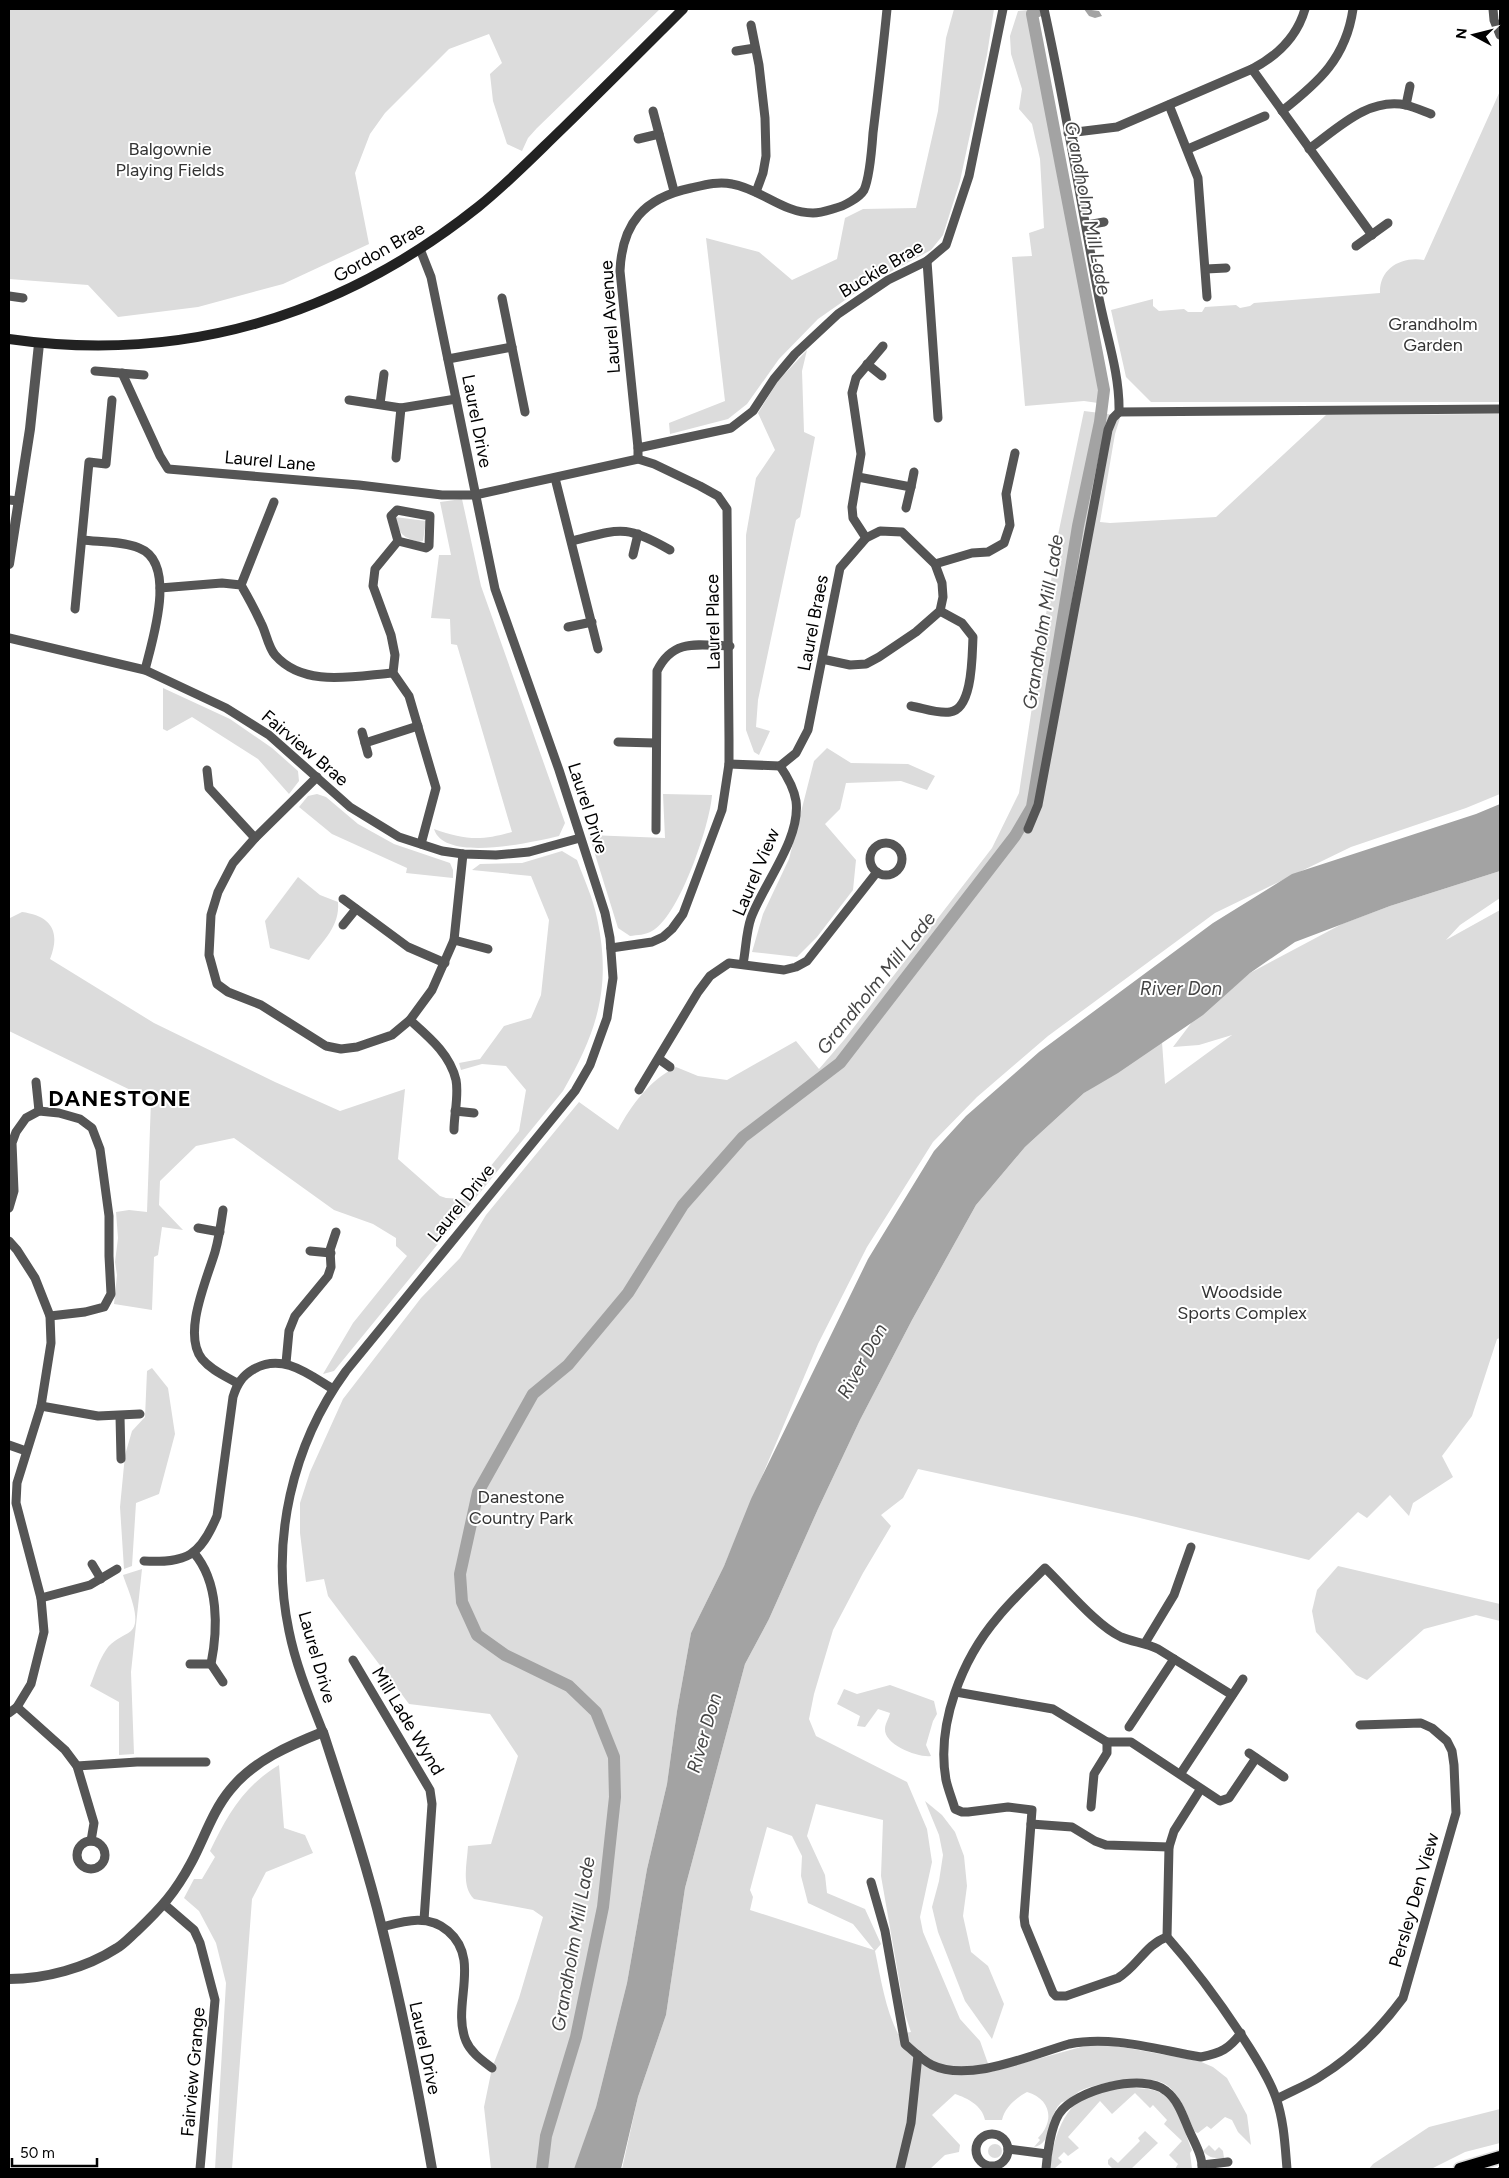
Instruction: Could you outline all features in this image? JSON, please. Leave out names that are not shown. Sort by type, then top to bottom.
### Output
[{"type":"main road","name":"Gordon Brae","points":[[9,339],[38,344],[85,347],[144,345],[208,336],[279,317],[350,289],[420,249],[480,206],[507,182],[683,9]]},
{"type":"main road","points":[[1460,2169],[1497,2157]]},
{"type":"street","name":"Laurel Avenue","points":[[638,459],[621,295],[620,251],[633,221],[654,199],[674,191],[718,184],[732,184],[756,192],[784,207],[800,212],[816,213],[844,206],[863,190],[871,156],[887,9]]},
{"type":"street","name":"Buckie Brae","points":[[638,448],[732,428],[752,411],[774,379],[795,354],[827,324],[888,280],[927,261],[946,245],[969,176],[1003,9]]},
{"type":"street","points":[[1068,134],[1118,126],[1265,63],[1287,43],[1295,32],[1305,9]]},
{"type":"street","points":[[1282,110],[1310,89],[1334,62],[1351,25],[1354,9]]},
{"type":"street","points":[[1493,9],[1494,20],[1500,35]]},
{"type":"street","points":[[1045,11],[1118,389],[1119,412]]},
{"type":"street","points":[[751,25],[756,48],[764,118],[766,156],[763,174],[756,192]]},
{"type":"street","points":[[736,51],[756,48]]},
{"type":"street","points":[[1252,69],[1372,234]]},
{"type":"street","points":[[1406,105],[1410,86]]},
{"type":"street","points":[[1169,105],[1198,178],[1207,297]]},
{"type":"street","points":[[1309,149],[1365,110],[1381,105],[1406,105],[1431,114]]},
{"type":"street","points":[[653,111],[674,191]]},
{"type":"street","points":[[1188,149],[1265,116]]},
{"type":"street","points":[[638,139],[659,134]]},
{"type":"street","points":[[1087,225],[1104,222]]},
{"type":"street","points":[[1356,246],[1388,223]]},
{"type":"street","name":"Laurel Drive","points":[[420,249],[431,277],[495,589],[559,770],[605,913],[611,948],[613,978],[607,1018],[590,1065],[575,1091],[333,1389],[304,1445],[288,1499],[282,1576],[288,1631],[360,1846],[382,1927],[418,2086],[432,2169]]},
{"type":"street","points":[[927,261],[938,418]]},
{"type":"street","points":[[1206,269],[1226,268]]},
{"type":"street","points":[[9,296],[23,298]]},
{"type":"street","points":[[502,298],[525,412]]},
{"type":"street","points":[[9,564],[14,501],[30,429],[38,344]]},
{"type":"street","points":[[822,659],[850,665],[866,664],[916,632],[940,611],[944,597],[942,583],[935,564],[902,532],[880,531],[866,538],[854,518],[852,506],[861,454],[852,394],[856,378],[883,346]]},
{"type":"street","points":[[448,359],[512,347]]},
{"type":"street","points":[[868,364],[882,376]]},
{"type":"street","points":[[95,371],[144,375]]},
{"type":"street","name":"Laurel Lane","points":[[122,373],[156,448],[168,469],[359,485],[442,495],[475,495]]},
{"type":"street","points":[[380,404],[384,374]]},
{"type":"street","points":[[349,400],[401,408],[456,399]]},
{"type":"street","points":[[75,609],[89,462],[106,464],[112,400]]},
{"type":"street","points":[[396,458],[401,408]]},
{"type":"street","points":[[1028,829],[1038,805],[1108,430],[1113,418],[1119,412],[1500,409]]},
{"type":"street","points":[[935,564],[972,553],[988,552],[1004,543],[1010,525],[1006,494],[1015,453]]},
{"type":"street","points":[[475,495],[638,459]]},
{"type":"street","name":"Laurel Place","points":[[611,948],[652,942],[663,937],[683,914],[722,810],[729,764],[730,646],[727,509],[718,496],[654,464],[638,459]]},
{"type":"street","points":[[906,508],[914,472]]},
{"type":"street","points":[[858,477],[911,487]]},
{"type":"street","points":[[556,478],[598,649]]},
{"type":"street","points":[[241,585],[274,502]]},
{"type":"street","points":[[397,510],[430,516],[429,546],[426,548],[398,541],[391,516],[393,512],[397,510]]},
{"type":"street","points":[[572,541],[617,530],[630,531],[670,550]]},
{"type":"street","points":[[632,555],[638,534]]},
{"type":"street","name":"Laurel Braes","points":[[780,766],[796,753],[808,730],[840,568],[866,538]]},
{"type":"street","points":[[82,540],[140,548],[151,556],[159,567],[158,619],[145,670]]},
{"type":"street","points":[[398,541],[375,569],[373,586],[391,635],[395,655],[393,673],[409,696],[436,788],[421,844]]},
{"type":"street","points":[[160,588],[222,583],[241,585]]},
{"type":"street","points":[[241,585],[261,621],[274,654],[298,672],[326,677],[393,673]]},
{"type":"street","points":[[911,706],[950,712],[959,709],[965,700],[972,659],[973,637],[962,623],[940,611]]},
{"type":"street","points":[[568,627],[592,622]]},
{"type":"street","name":"Fairview Brae","points":[[9,638],[145,670],[226,708],[269,735],[350,807],[399,837],[463,854],[496,855],[529,852],[580,838]]},
{"type":"street","points":[[656,830],[655,743],[657,671],[662,660],[681,646],[730,646]]},
{"type":"street","points":[[365,742],[418,726]]},
{"type":"street","points":[[362,732],[368,754]]},
{"type":"street","points":[[618,742],[655,743]]},
{"type":"street","points":[[729,764],[780,766]]},
{"type":"street","name":"Laurel View","points":[[743,964],[751,920],[790,838],[795,820],[796,800],[780,766]]},
{"type":"street","points":[[207,770],[209,788],[255,838]]},
{"type":"street","points":[[317,777],[239,855],[226,875],[218,892],[211,915],[209,955],[218,984],[228,992],[261,1006],[326,1046],[341,1049],[357,1047],[392,1035],[410,1020],[432,990],[454,940],[463,854]]},
{"type":"street","points":[[639,1090],[698,992],[710,976],[729,963],[784,970],[796,967],[807,961],[877,872]]},
{"type":"street","points":[[343,899],[408,947],[445,964]]},
{"type":"street","points":[[343,925],[356,909]]},
{"type":"street","points":[[454,940],[488,949]]},
{"type":"street","points":[[410,1020],[436,1044],[448,1060],[456,1082],[454,1130]]},
{"type":"street","points":[[659,1059],[670,1067]]},
{"type":"street","points":[[36,1082],[39,1111]]},
{"type":"street","points":[[9,1208],[14,1191],[12,1143],[16,1132],[26,1118],[39,1111],[59,1113],[80,1118],[92,1128],[100,1149],[109,1216],[111,1294],[104,1307],[85,1312],[50,1316]]},
{"type":"street","points":[[455,1111],[474,1114]]},
{"type":"street","points":[[223,1210],[220,1232],[199,1302],[195,1339],[201,1358],[212,1369],[237,1383]]},
{"type":"street","points":[[198,1228],[220,1232]]},
{"type":"street","points":[[286,1363],[289,1331],[295,1316],[328,1276],[331,1267],[330,1253],[336,1232]]},
{"type":"street","points":[[9,1241],[35,1278],[50,1316],[51,1343],[41,1406],[17,1483],[16,1503],[40,1598],[44,1632],[31,1684],[17,1707],[9,1713]]},
{"type":"street","points":[[310,1251],[330,1253]]},
{"type":"street","points":[[144,1561],[166,1562],[194,1553],[210,1531],[216,1516],[233,1397],[237,1383],[261,1365],[274,1362],[286,1363],[298,1368],[333,1389]]},
{"type":"street","points":[[41,1406],[98,1416],[140,1414]]},
{"type":"street","points":[[120,1416],[121,1459]]},
{"type":"street","points":[[9,1445],[26,1451]]},
{"type":"street","points":[[1145,1643],[1174,1595],[1191,1547]]},
{"type":"street","points":[[194,1553],[199,1559],[211,1586],[216,1640],[211,1664],[223,1682]]},
{"type":"street","points":[[92,1564],[101,1579]]},
{"type":"street","points":[[1167,1937],[1151,1946],[1125,1974],[1118,1978],[1066,1996],[1056,1996],[1051,1989],[1024,1917],[1032,1810],[999,1808],[962,1812],[955,1808],[946,1780],[944,1748],[956,1692],[970,1655],[997,1618],[1045,1568],[1096,1619],[1120,1636],[1145,1643],[1232,1695]]},
{"type":"street","points":[[40,1598],[90,1585],[117,1569]]},
{"type":"street","points":[[1129,1727],[1174,1659]]},
{"type":"street","name":"Mill Lade Wynd","points":[[352,1660],[430,1790],[432,1804],[424,1920]]},
{"type":"street","points":[[190,1664],[211,1664]]},
{"type":"street","points":[[1181,1774],[1243,1679]]},
{"type":"street","points":[[956,1692],[1053,1709],[1107,1742],[1131,1742],[1181,1774],[1200,1790],[1216,1800],[1224,1801],[1229,1798],[1253,1755],[1284,1777]]},
{"type":"street","points":[[17,1707],[65,1750],[77,1766],[94,1823],[92,1840]]},
{"type":"street","name":"Persley Den View","points":[[1277,2099],[1319,2078],[1353,2052],[1384,2024],[1403,1998],[1456,1813],[1452,1751],[1447,1740],[1440,1733],[1421,1723],[1360,1725]]},
{"type":"street","points":[[9,1980],[76,1968],[118,1948],[164,1905],[192,1862],[218,1806],[231,1788],[250,1770],[284,1748],[323,1732]]},
{"type":"street","points":[[1091,1807],[1094,1774],[1106,1754],[1107,1742]]},
{"type":"street","points":[[77,1766],[137,1762],[206,1762]]},
{"type":"street","points":[[1200,1790],[1174,1831],[1169,1847],[1167,1937],[1198,1972],[1241,2033],[1277,2099],[1284,2135],[1287,2169]]},
{"type":"street","points":[[1031,1824],[1072,1827],[1095,1841],[1106,1845],[1169,1847]]},
{"type":"street","points":[[871,1882],[885,1931],[905,2044],[931,2065],[947,2070],[964,2072],[980,2070],[1084,2041],[1104,2040],[1201,2058],[1217,2054],[1232,2045],[1241,2033]]},
{"type":"street","name":"Fairview Grange","points":[[164,1905],[194,1930],[200,1943],[215,2000],[200,2169]]},
{"type":"street","points":[[382,1927],[409,1920],[424,1920],[440,1924],[454,1936],[464,1952],[465,1972],[461,2023],[466,2042],[477,2056],[492,2068]]},
{"type":"street","points":[[900,2169],[910,2123],[918,2055]]},
{"type":"street","points":[[1046,2169],[1047,2154],[1058,2116],[1072,2101],[1092,2090],[1143,2084],[1165,2089],[1174,2099],[1196,2146],[1202,2167],[1228,2162]]},
{"type":"street","points":[[1008,2149],[1047,2154]]},
{"type":"green space","name":"Balgownie Playing Fields","points":[[9,9],[660,9],[537,128],[528,138],[522,151],[507,144],[493,101],[490,74],[502,63],[489,34],[449,49],[385,113],[370,134],[355,173],[369,244],[283,284],[198,307],[118,317],[88,285],[9,279]]},
{"type":"green space","points":[[954,9],[994,9],[987,55],[960,181],[943,235],[931,250],[868,284],[818,319],[779,359],[747,404],[728,419],[670,434],[669,423],[725,401],[706,238],[759,252],[792,280],[837,259],[845,218],[863,209],[916,208],[938,111],[946,38]]},
{"type":"green space","points":[[1029,10],[1100,389],[1098,403],[1084,401],[1025,406],[1012,257],[1032,256],[1029,233],[1044,228],[1040,159],[1032,124],[1019,109],[1022,89],[1011,54],[1010,36],[1018,11]]},
{"type":"green space","name":"Grandholm Garden","points":[[1500,91],[1500,402],[1151,402],[1126,377],[1111,310],[1153,299],[1153,306],[1159,311],[1184,309],[1188,312],[1202,312],[1205,307],[1236,305],[1240,308],[1254,303],[1380,293],[1383,277],[1393,266],[1407,260],[1424,260]]},
{"type":"green space","points":[[807,350],[802,371],[804,432],[815,437],[800,517],[796,520],[758,700],[756,727],[770,731],[759,755],[754,752],[746,730],[746,535],[756,478],[775,450],[758,413],[778,381]]},
{"type":"green space","name":"Danestone Country Park","points":[[1084,411],[1108,414],[1120,418],[1115,434],[1100,522],[1110,523],[1216,517],[1326,415],[1500,414],[1500,794],[1466,808],[1351,847],[1215,913],[1048,1036],[977,1097],[933,1142],[867,1247],[818,1344],[724,1566],[691,1633],[677,1711],[667,1784],[647,1869],[627,1983],[596,2107],[577,2165],[574,2169],[491,2169],[484,2107],[492,2068],[519,1998],[543,1917],[533,1910],[474,1899],[467,1888],[466,1867],[468,1846],[491,1844],[518,1756],[490,1714],[409,1704],[328,1596],[324,1579],[306,1582],[300,1533],[300,1503],[310,1472],[343,1399],[421,1298],[460,1258],[486,1215],[579,1102],[618,1130],[642,1094],[658,1079],[676,1067],[698,1076],[727,1080],[796,1041],[819,1069],[844,1040],[992,848],[1019,793],[1058,535]]},
{"type":"green space","points":[[462,499],[481,586],[565,823],[559,836],[490,848],[471,848],[454,845],[441,839],[434,829],[473,838],[491,837],[512,832],[457,645],[451,644],[450,619],[431,618],[439,555],[451,555],[440,502]]},
{"type":"green space","points":[[395,517],[426,521],[423,541],[419,542],[405,537],[398,528]]},
{"type":"green space","points":[[163,688],[230,719],[272,748],[298,771],[299,781],[289,794],[258,759],[192,717],[167,731],[163,729]]},
{"type":"green space","points":[[827,748],[851,763],[908,764],[935,776],[927,790],[901,781],[846,783],[840,809],[825,824],[856,860],[853,890],[817,937],[797,957],[752,952],[763,914],[789,859],[814,761]]},
{"type":"green space","points":[[317,794],[326,797],[358,824],[394,844],[450,863],[453,870],[453,878],[406,873],[407,868],[332,834],[299,807],[308,796]]},
{"type":"green space","points":[[663,794],[712,795],[706,827],[691,869],[672,908],[662,922],[652,931],[630,936],[618,928],[589,835],[665,838]]},
{"type":"green space","points":[[562,851],[577,860],[593,903],[601,943],[602,988],[593,1029],[585,1049],[563,1091],[334,1371],[323,1374],[353,1323],[407,1256],[396,1246],[396,1238],[373,1224],[334,1210],[234,1138],[196,1146],[160,1181],[159,1205],[183,1230],[162,1227],[158,1255],[154,1257],[152,1310],[114,1304],[117,1275],[115,1262],[118,1238],[116,1212],[129,1210],[147,1212],[151,1100],[9,1031],[10,918],[22,912],[32,914],[47,921],[54,933],[50,959],[154,1023],[275,1082],[340,1111],[405,1089],[398,1159],[440,1196],[464,1199],[519,1131],[526,1090],[506,1066],[482,1064],[461,1070],[459,1063],[480,1059],[504,1026],[531,1018],[541,995],[549,920],[531,876],[472,870],[480,864],[522,863]]},
{"type":"green space","name":"Woodside Sports Complex","points":[[1500,871],[1500,898],[1460,925],[1446,940],[1500,910],[1500,1338],[1497,1339],[1472,1416],[1442,1456],[1453,1477],[1413,1503],[1409,1516],[1390,1495],[1367,1518],[1358,1512],[1309,1560],[1136,1517],[918,1469],[903,1498],[881,1515],[891,1526],[863,1573],[833,1630],[814,1694],[809,1719],[816,1736],[907,1782],[927,1829],[932,1862],[920,1917],[923,1932],[960,2019],[980,2041],[991,2072],[1081,2047],[1105,2044],[1199,2061],[1213,2067],[1227,2078],[1247,2115],[1251,2145],[1238,2132],[1232,2120],[1225,2117],[1211,2129],[1207,2126],[1198,2133],[1195,2132],[1184,2107],[1173,2090],[1160,2082],[1138,2079],[1090,2087],[1062,2102],[1056,2109],[1044,2141],[1034,2147],[1040,2140],[1038,2138],[1047,2125],[1048,2118],[1046,2105],[1035,2095],[1027,2092],[1019,2097],[1008,2107],[1002,2120],[985,2120],[977,2106],[955,2094],[932,2115],[960,2145],[959,2152],[945,2155],[930,2169],[622,2169],[638,2097],[666,2015],[685,1888],[745,1664],[769,1619],[860,1420],[912,1320],[976,1205],[1025,1147],[1084,1093],[1162,1042],[1165,1084],[1232,1035],[1199,1045],[1173,1047],[1192,1022],[1250,973],[1342,924],[1390,906]],"holes":[[[816,1804],[883,1820],[881,1876],[905,2014],[911,2032],[898,2034],[890,2014],[875,1951],[881,1944],[865,1909],[827,1893],[825,1875],[807,1836]],[[767,1827],[792,1836],[802,1856],[801,1876],[808,1903],[853,1924],[874,1950],[750,1910],[753,1897],[750,1890]]]},
{"type":"green space","points":[[298,877],[320,895],[338,902],[338,911],[333,926],[309,960],[270,948],[265,921]]},
{"type":"green space","points":[[152,1368],[168,1388],[175,1434],[159,1494],[136,1503],[132,1566],[124,1569],[120,1507],[125,1455],[132,1431],[145,1417],[147,1371]]},
{"type":"green space","points":[[1338,1566],[1500,1604],[1500,1621],[1476,1615],[1424,1629],[1367,1680],[1356,1675],[1316,1632],[1312,1611],[1317,1590]]},
{"type":"green space","points":[[142,1569],[131,1672],[134,1754],[119,1755],[119,1702],[90,1686],[101,1658],[108,1647],[131,1631],[134,1626],[135,1612],[123,1575]]},
{"type":"green space","points":[[890,1685],[934,1701],[937,1714],[926,1745],[931,1756],[911,1753],[890,1740],[886,1735],[885,1729],[890,1713],[878,1709],[865,1727],[857,1726],[860,1716],[837,1704],[844,1689],[857,1694]]},
{"type":"green space","points":[[279,1765],[284,1828],[305,1835],[313,1853],[266,1872],[252,1899],[232,2169],[215,2169],[226,1983],[216,1943],[199,1911],[184,1898],[194,1879],[202,1879],[215,1857],[210,1851],[230,1813],[246,1792],[266,1773]]},
{"type":"green space","points":[[925,1801],[942,1815],[955,1832],[964,1856],[967,1886],[963,1916],[971,1952],[988,1966],[1004,2004],[992,2039],[965,2001],[938,1932],[932,1907],[943,1855],[939,1835]]},
{"type":"green space","points":[[1130,2087],[1153,2090],[1169,2100],[1179,2116],[1192,2150],[1190,2153],[1192,2169],[1175,2169],[1178,2164],[1169,2155],[1182,2141],[1164,2124],[1167,2120],[1153,2105],[1150,2108],[1135,2093],[1112,2114],[1100,2101],[1068,2137],[1079,2148],[1068,2156],[1064,2152],[1058,2158],[1062,2162],[1055,2168],[1057,2169],[1050,2169],[1057,2135],[1067,2113],[1084,2098],[1095,2093]]},
{"type":"green space","points":[[1500,2109],[1500,2143],[1465,2152],[1431,2169],[1369,2169],[1373,2164],[1429,2127]]},
{"type":"green space","points":[[1145,2131],[1158,2143],[1131,2169],[1113,2169],[1108,2164],[1108,2160],[1111,2157],[1118,2163],[1140,2141],[1138,2138]]},
{"type":"green space","points":[[995,2144],[1000,2146],[1002,2151],[1000,2156],[995,2158],[990,2156],[988,2151],[990,2146]]},
{"type":"green space","points":[[1209,2145],[1215,2151],[1219,2147],[1223,2151],[1224,2158],[1213,2158],[1206,2154],[1203,2151]]},
{"type":"water","points":[[1084,9],[1099,11],[1102,16],[1095,18],[1089,16]]},
{"type":"water","name":"River Don","points":[[1500,804],[1500,871],[1390,906],[1295,942],[1250,973],[1203,1015],[1118,1073],[1084,1093],[1025,1147],[976,1205],[912,1320],[860,1420],[769,1619],[745,1664],[685,1888],[666,2015],[638,2097],[621,2169],[574,2169],[596,2107],[627,1983],[647,1869],[667,1784],[677,1711],[691,1633],[724,1566],[751,1499],[868,1259],[934,1151],[966,1116],[1039,1052],[1213,923],[1292,874],[1476,814]]},
{"type":"waterway","name":"Grandholm Mill Lade","points":[[542,2169],[546,2136],[576,2037],[603,1907],[615,1797],[614,1757],[596,1712],[569,1686],[505,1655],[477,1635],[462,1602],[460,1574],[478,1492],[533,1394],[568,1365],[628,1293],[683,1205],[743,1137],[840,1063],[1015,836],[1032,807],[1078,526],[1100,422],[1104,390],[1032,14],[1042,9]]},
{"type":"district","name":"DANESTONE","points":[[120,1098]]}]
